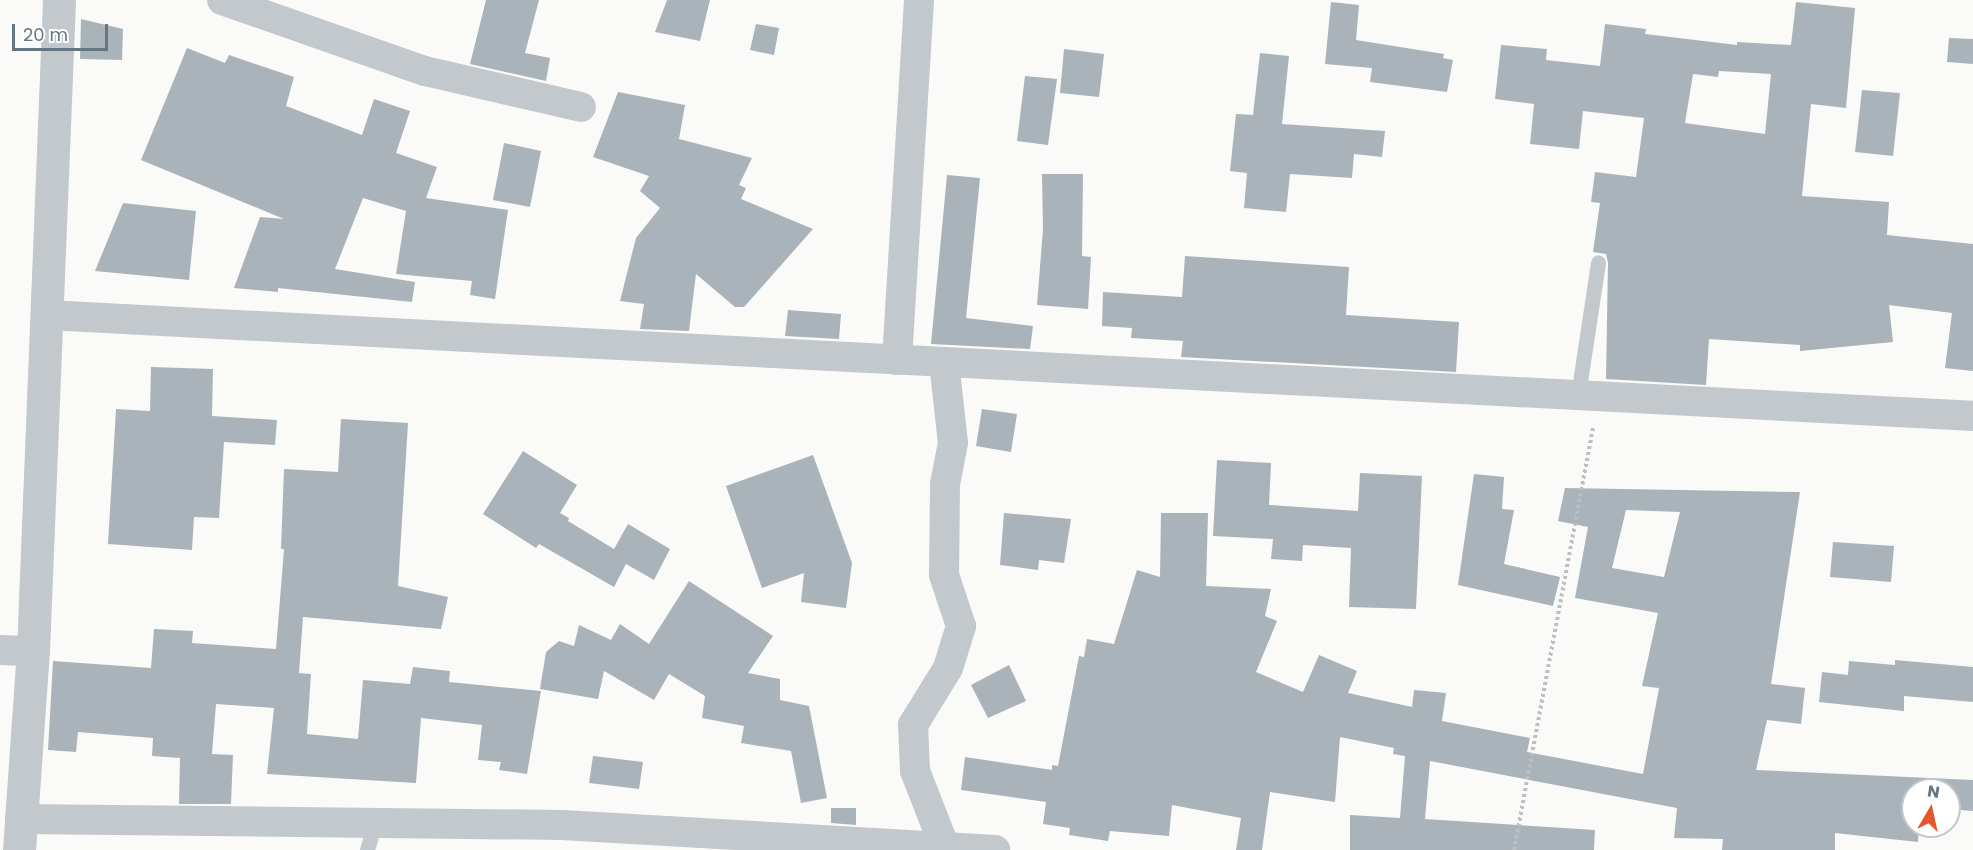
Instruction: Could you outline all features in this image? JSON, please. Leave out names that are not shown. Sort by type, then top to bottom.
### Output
[{"type":"street","points":[[59,0],[33,651],[20,835],[560,838],[995,850]]},
{"type":"street","points":[[222,0],[425,71],[581,107]]},
{"type":"street","points":[[897,360],[920,0]]},
{"type":"street","points":[[48,315],[1973,416]]},
{"type":"street","points":[[944,362],[953,442],[945,484],[944,574],[961,626],[948,668],[913,724],[915,771],[946,849]]},
{"type":"street","points":[[0,650],[33,651]]},
{"type":"lane","points":[[1588,396],[1598,262]]},
{"type":"path","points":[[1514,850],[1588,396]]},
{"type":"building","points":[[486,0],[539,0],[525,53],[550,58],[546,81],[470,64]]},
{"type":"building","points":[[667,0],[710,0],[700,41],[655,32]]},
{"type":"building","points":[[1331,2],[1359,5],[1356,40],[1444,54],[1443,58],[1453,60],[1447,92],[1370,82],[1372,68],[1325,64]]},
{"type":"building","points":[[1796,2],[1855,8],[1846,108],[1811,104],[1802,196],[1889,202],[1887,235],[1973,244],[1973,371],[1945,368],[1952,313],[1889,305],[1893,342],[1800,351],[1800,345],[1709,339],[1706,385],[1606,379],[1608,263],[1606,254],[1593,252],[1600,203],[1591,202],[1595,172],[1636,177],[1644,118],[1583,111],[1579,149],[1530,144],[1534,104],[1495,99],[1501,45],[1547,49],[1546,60],[1600,66],[1605,24],[1646,29],[1645,34],[1737,45],[1737,42],[1791,45]],"holes":[[[1719,71],[1771,74],[1765,134],[1685,123],[1693,74],[1718,77]]]},
{"type":"building","points":[[81,19],[123,29],[122,60],[80,59]]},
{"type":"building","points":[[756,24],[779,28],[774,55],[750,50]]},
{"type":"building","points":[[1949,38],[1973,39],[1973,64],[1947,62]]},
{"type":"building","points":[[187,48],[225,63],[229,55],[294,77],[286,106],[362,135],[374,99],[410,111],[396,153],[437,167],[426,198],[508,210],[495,299],[470,295],[472,281],[396,274],[406,211],[363,198],[335,269],[415,282],[412,302],[278,288],[278,292],[234,288],[260,217],[284,219],[141,160]]},
{"type":"building","points":[[1064,49],[1104,54],[1099,97],[1060,93]]},
{"type":"building","points":[[1260,53],[1289,56],[1282,124],[1385,131],[1382,157],[1354,154],[1352,178],[1290,174],[1286,212],[1244,208],[1247,173],[1230,171],[1236,114],[1253,115]]},
{"type":"building","points":[[1025,76],[1057,79],[1048,145],[1017,141]]},
{"type":"building","points":[[1862,90],[1900,93],[1893,156],[1855,152]]},
{"type":"building","points":[[618,92],[685,105],[679,139],[752,158],[739,185],[746,188],[741,199],[813,229],[744,307],[735,307],[696,274],[689,331],[640,329],[644,304],[620,301],[636,238],[660,208],[640,191],[649,176],[593,157]]},
{"type":"building","points":[[504,143],[541,151],[530,207],[493,200]]},
{"type":"building","points":[[1042,174],[1083,174],[1082,256],[1091,257],[1088,309],[1037,305],[1043,229]]},
{"type":"building","points":[[947,175],[980,178],[966,318],[1033,326],[1030,349],[931,344]]},
{"type":"building","points":[[123,203],[196,211],[189,280],[95,271]]},
{"type":"building","points":[[1185,256],[1349,267],[1346,315],[1459,322],[1456,372],[1181,357],[1183,341],[1131,338],[1132,328],[1102,326],[1103,292],[1182,297]]},
{"type":"building","points":[[788,310],[841,314],[839,339],[785,336]]},
{"type":"building","points":[[151,367],[213,369],[212,416],[277,420],[275,445],[224,442],[219,518],[194,517],[192,550],[108,544],[116,409],[150,411]]},
{"type":"building","points":[[982,409],[1017,414],[1011,452],[976,446]]},
{"type":"building","points":[[341,419],[408,423],[398,586],[448,597],[441,629],[303,617],[299,673],[311,674],[307,734],[358,739],[363,680],[410,684],[413,667],[450,671],[449,682],[541,691],[527,774],[499,770],[501,762],[478,760],[482,725],[421,718],[416,783],[267,774],[274,708],[216,704],[212,754],[233,755],[231,804],[179,804],[180,758],[152,756],[153,738],[78,732],[76,752],[48,750],[53,661],[151,668],[154,629],[193,631],[192,643],[276,649],[284,549],[281,549],[284,469],[338,472]]},
{"type":"building","points":[[523,451],[577,485],[560,513],[569,518],[568,521],[614,549],[628,524],[670,549],[654,580],[626,564],[614,587],[539,544],[536,548],[483,514]]},
{"type":"building","points":[[813,455],[852,563],[846,608],[801,602],[804,573],[762,588],[726,486]]},
{"type":"building","points":[[1217,460],[1271,463],[1269,505],[1358,511],[1360,473],[1422,476],[1416,609],[1349,607],[1351,548],[1303,545],[1302,561],[1271,559],[1273,539],[1213,536]]},
{"type":"building","points":[[1474,474],[1504,477],[1502,509],[1514,510],[1504,564],[1560,577],[1553,606],[1458,585]]},
{"type":"building","points":[[1565,488],[1800,492],[1771,684],[1805,688],[1801,724],[1767,720],[1756,770],[1930,778],[1901,778],[1901,838],[1918,838],[1918,842],[1835,833],[1835,850],[1722,850],[1723,839],[1674,838],[1677,808],[1430,761],[1425,819],[1595,830],[1594,850],[1350,850],[1350,815],[1400,818],[1405,756],[1393,754],[1394,748],[1340,737],[1335,802],[1270,792],[1262,850],[1236,850],[1241,818],[1172,805],[1169,836],[1110,831],[1108,841],[1069,835],[1070,828],[1043,824],[1046,802],[961,790],[965,757],[1052,770],[1052,765],[1058,766],[1079,656],[1084,657],[1087,639],[1114,644],[1137,570],[1160,577],[1161,513],[1208,513],[1206,586],[1271,589],[1265,616],[1277,621],[1256,672],[1303,692],[1319,655],[1357,671],[1348,693],[1412,707],[1414,690],[1446,693],[1442,721],[1530,738],[1527,752],[1643,774],[1659,688],[1642,686],[1658,613],[1575,598],[1588,527],[1558,521]],"holes":[[[1626,510],[1680,512],[1664,577],[1612,568]]]},
{"type":"building","points":[[1004,513],[1071,519],[1064,563],[1039,560],[1038,570],[1000,565]]},
{"type":"building","points":[[1833,542],[1894,546],[1891,582],[1830,577]]},
{"type":"building","points":[[689,581],[773,636],[748,673],[780,679],[780,700],[809,706],[827,798],[801,803],[791,751],[741,743],[744,726],[702,718],[705,696],[669,674],[654,700],[604,671],[598,699],[540,689],[546,652],[559,641],[574,646],[579,625],[611,640],[620,624],[649,644]]},
{"type":"building","points":[[1895,660],[1973,667],[1973,702],[1904,696],[1904,711],[1819,702],[1822,672],[1848,675],[1849,661],[1895,665]]},
{"type":"building","points":[[1009,665],[1026,701],[988,718],[971,685]]},
{"type":"building","points":[[593,756],[643,762],[639,789],[589,783]]},
{"type":"building","points":[[1961,779],[1973,780],[1973,811],[1961,810]]},
{"type":"building","points":[[831,808],[856,808],[856,825],[831,823]]}]
